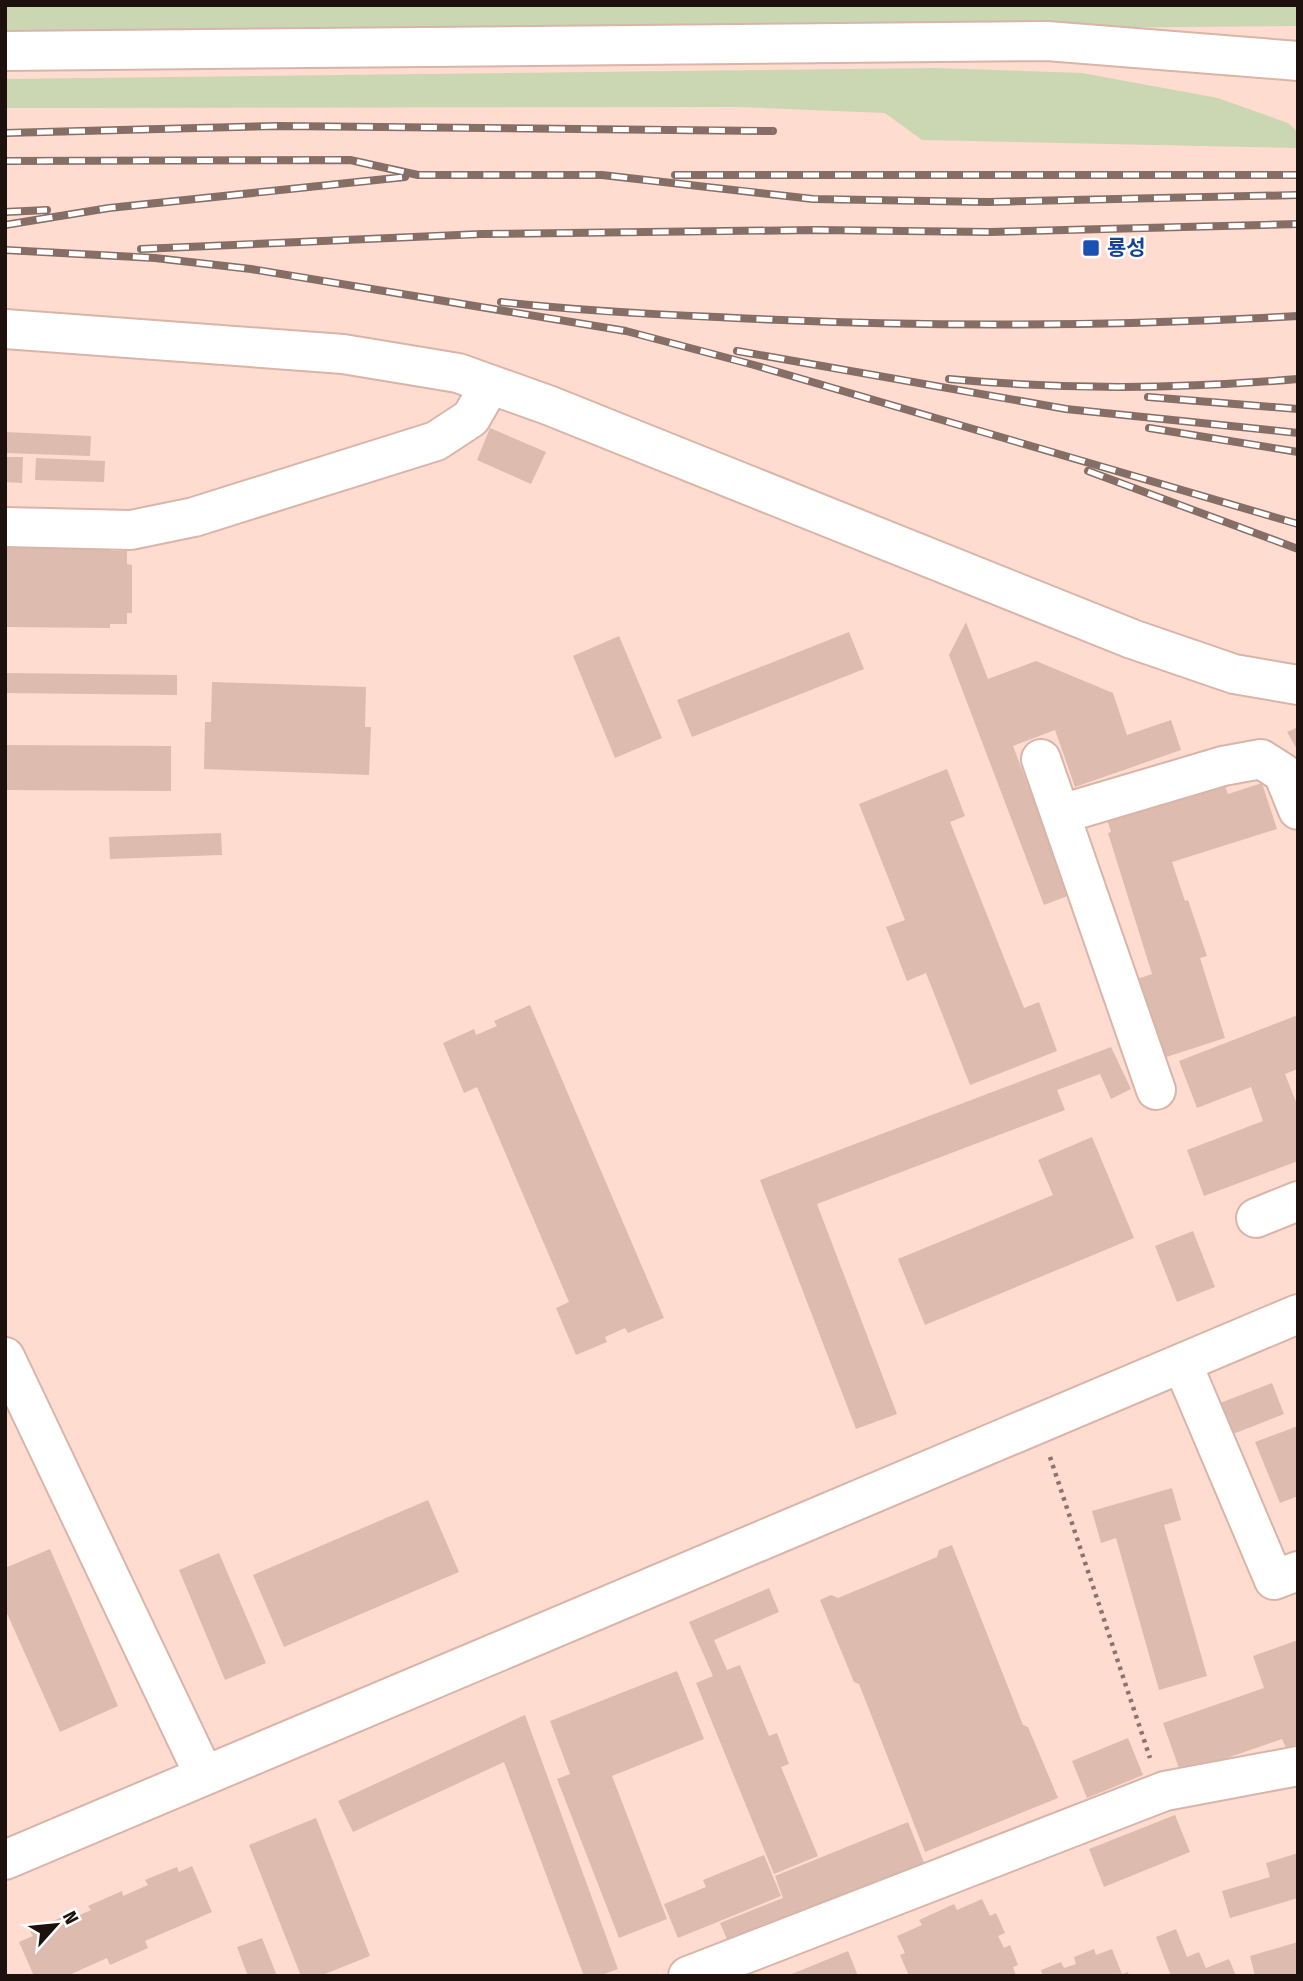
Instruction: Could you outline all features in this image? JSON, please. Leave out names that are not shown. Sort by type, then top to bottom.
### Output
[{"type":"street","points":[[5,51],[1047,41],[1298,61]]},
{"type":"street","points":[[5,329],[342,355],[458,373],[1005,585],[1132,639],[1234,674],[1298,685]]},
{"type":"street","points":[[5,527],[131,530],[194,517],[436,441],[471,418],[490,385]]},
{"type":"street","points":[[1041,759],[1156,1090]]},
{"type":"street","points":[[1061,814],[1223,765],[1261,759],[1283,773],[1298,810]]},
{"type":"street","points":[[1256,1218],[1298,1200]]},
{"type":"street","points":[[5,1860],[1298,1314]]},
{"type":"street","points":[[5,1357],[204,1775]]},
{"type":"street","points":[[1182,1363],[1274,1580],[1298,1571]]},
{"type":"street","points":[[688,1976],[1161,1793],[1298,1766]]},
{"type":"path","points":[[1038,1423],[1161,1793]]},
{"type":"green space","points":[[5,5],[1298,5],[1298,26],[5,38]]},
{"type":"green space","points":[[936,68],[1082,73],[1218,98],[1288,123],[1298,132],[1297,148],[922,140],[885,113],[737,107],[5,108],[5,79]]},
{"type":"building","points":[[490,428],[546,452],[531,484],[477,460]]},
{"type":"building","points":[[5,432],[91,436],[90,456],[5,453]]},
{"type":"building","points":[[5,457],[23,457],[22,483],[5,482]]},
{"type":"building","points":[[36,458],[105,461],[104,482],[35,480]]},
{"type":"building","points":[[5,546],[110,547],[111,551],[127,551],[127,564],[132,565],[132,613],[127,613],[127,624],[110,624],[110,628],[5,627]]},
{"type":"building","points":[[966,622],[988,679],[1036,661],[1113,693],[1127,735],[1171,720],[1181,750],[1075,787],[1055,730],[1013,746],[1070,895],[1044,905],[949,655]]},
{"type":"building","points":[[849,632],[864,669],[692,737],[677,700]]},
{"type":"building","points":[[619,636],[662,738],[615,758],[573,656]]},
{"type":"building","points":[[5,673],[177,675],[177,695],[5,693]]},
{"type":"building","points":[[212,682],[366,687],[365,727],[371,727],[369,775],[204,769],[205,722],[211,722]]},
{"type":"building","points":[[1298,727],[1298,751],[1287,732]]},
{"type":"building","points":[[5,745],[171,746],[171,791],[5,790]]},
{"type":"building","points":[[947,769],[965,816],[950,822],[1024,1008],[1039,1002],[1057,1051],[970,1085],[926,973],[907,981],[886,927],[905,920],[859,804]]},
{"type":"building","points":[[1222,778],[1228,794],[1262,783],[1277,829],[1172,862],[1207,956],[1200,958],[1225,1038],[1157,1060],[1131,981],[1152,974],[1108,833],[1111,832],[1106,816]]},
{"type":"building","points":[[221,833],[222,855],[110,859],[109,837]]},
{"type":"building","points":[[530,1005],[664,1318],[628,1333],[625,1328],[605,1337],[607,1342],[576,1355],[556,1308],[569,1302],[477,1087],[464,1093],[443,1043],[474,1029],[476,1035],[497,1026],[494,1021]]},
{"type":"building","points":[[1298,1015],[1298,1069],[1285,1074],[1298,1107],[1298,1161],[1204,1196],[1187,1150],[1263,1121],[1251,1087],[1197,1108],[1179,1061]]},
{"type":"building","points":[[1111,1047],[1131,1089],[1111,1099],[1100,1074],[1057,1090],[1065,1110],[817,1204],[897,1414],[856,1429],[760,1180]]},
{"type":"building","points":[[1092,1137],[1134,1238],[925,1325],[898,1259],[1053,1195],[1038,1160]]},
{"type":"building","points":[[1193,1231],[1215,1287],[1177,1302],[1155,1246]]},
{"type":"building","points":[[1272,1383],[1284,1414],[1233,1434],[1220,1403]]},
{"type":"building","points":[[1298,1426],[1298,1496],[1280,1503],[1255,1442]]},
{"type":"building","points":[[1172,1488],[1181,1520],[1164,1525],[1207,1676],[1159,1690],[1116,1538],[1101,1543],[1092,1511]]},
{"type":"building","points":[[428,1500],[459,1572],[284,1647],[253,1575]]},
{"type":"building","points":[[952,1545],[1023,1725],[1028,1727],[1058,1798],[925,1852],[859,1684],[854,1682],[820,1600],[831,1595],[838,1598],[937,1557],[939,1550]]},
{"type":"building","points":[[50,1549],[118,1706],[60,1732],[5,1609],[5,1568]]},
{"type":"building","points":[[219,1553],[266,1663],[225,1680],[179,1570]]},
{"type":"building","points":[[769,1588],[779,1612],[714,1640],[727,1670],[740,1665],[769,1736],[777,1733],[789,1764],[781,1767],[818,1856],[774,1874],[696,1683],[713,1676],[689,1622]]},
{"type":"building","points":[[1298,1640],[1298,1744],[1286,1748],[1282,1739],[1181,1774],[1163,1723],[1264,1688],[1253,1656]]},
{"type":"building","points":[[677,1671],[704,1739],[612,1776],[667,1919],[619,1938],[557,1779],[570,1774],[550,1721]]},
{"type":"building","points":[[525,1715],[618,1969],[599,1976],[584,1976],[504,1762],[353,1832],[338,1801]]},
{"type":"building","points":[[1128,1738],[1143,1775],[1087,1798],[1072,1761]]},
{"type":"building","points":[[1175,1815],[1190,1852],[1104,1887],[1089,1849]]},
{"type":"building","points":[[316,1818],[370,1956],[320,1976],[301,1976],[249,1845]]},
{"type":"building","points":[[908,1822],[925,1865],[729,1944],[720,1923],[783,1898],[775,1876]]},
{"type":"building","points":[[1298,1853],[1298,1898],[1230,1918],[1222,1891],[1270,1877],[1266,1863]]},
{"type":"building","points":[[764,1855],[781,1896],[678,1938],[664,1904],[706,1887],[703,1880]]},
{"type":"building","points":[[192,1866],[212,1912],[145,1941],[148,1948],[110,1965],[107,1958],[67,1976],[34,1976],[19,1942],[33,1936],[30,1931],[62,1917],[64,1922],[91,1910],[88,1906],[122,1891],[123,1896],[148,1885],[145,1880],[177,1867],[179,1872]]},
{"type":"building","points":[[982,1899],[990,1916],[996,1913],[1005,1933],[998,1936],[1004,1948],[1010,1945],[1018,1965],[1013,1967],[1016,1976],[909,1976],[900,1955],[905,1953],[897,1936],[922,1925],[919,1920],[954,1904],[957,1910]]},
{"type":"building","points":[[1176,1929],[1187,1957],[1199,1952],[1206,1968],[1229,1959],[1236,1976],[1171,1976],[1156,1937]]},
{"type":"building","points":[[262,1938],[277,1976],[248,1976],[237,1947]]},
{"type":"building","points":[[1298,1942],[1298,1974],[1255,1976],[1250,1956]]},
{"type":"building","points":[[1094,1949],[1096,1955],[1112,1949],[1122,1974],[1128,1972],[1129,1976],[1043,1976],[1041,1970],[1061,1962],[1064,1968],[1076,1964],[1074,1957]]},
{"type":"building","points":[[848,1951],[858,1976],[787,1976]]},
{"type":"railway","points":[[5,133],[278,126],[773,131]]},
{"type":"railway","points":[[5,161],[350,160],[418,175],[602,175],[813,199],[988,202],[1298,195]]},
{"type":"railway","points":[[675,175],[1298,175]]},
{"type":"railway","points":[[5,225],[109,208],[405,177]]},
{"type":"railway","points":[[5,212],[47,210]]},
{"type":"railway","points":[[141,249],[481,234],[816,230],[990,232],[1298,224]]},
{"type":"railway","points":[[5,250],[155,258],[251,269],[626,331],[754,365],[1298,524]]},
{"type":"railway","points":[[501,302],[663,315],[935,324],[1080,324],[1298,316]]},
{"type":"railway","points":[[737,351],[1066,409],[1298,433]]},
{"type":"railway","points":[[949,379],[1123,387],[1298,379]]},
{"type":"railway","points":[[1148,397],[1298,409]]},
{"type":"railway","points":[[1149,428],[1298,452]]},
{"type":"railway","points":[[1088,471],[1298,549]]},
{"type":"place","name":"룡성","points":[[1091,248]]}]
